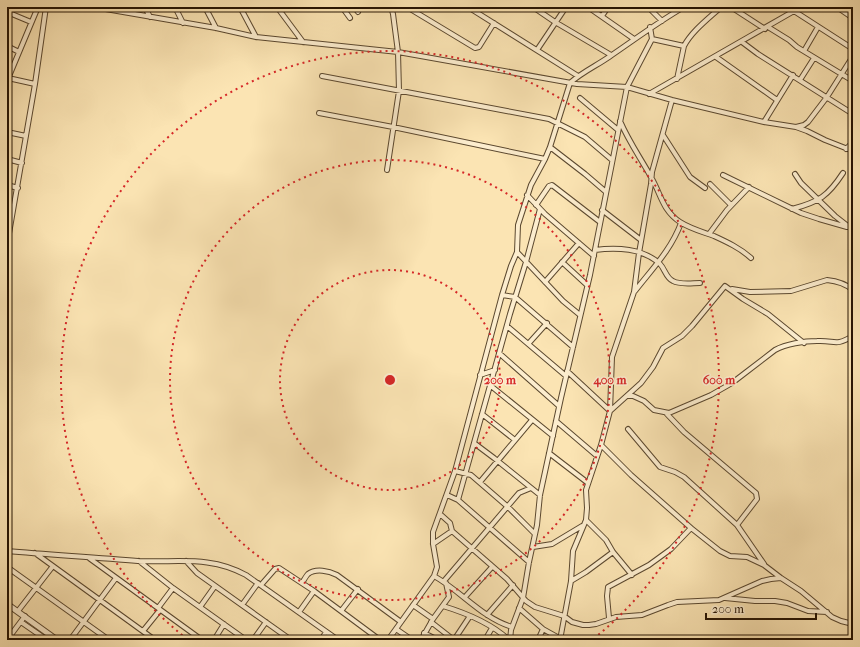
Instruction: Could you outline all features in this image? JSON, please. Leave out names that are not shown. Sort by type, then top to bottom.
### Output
[{"type":"street","points":[[35,84],[8,80],[38,7]]},
{"type":"street","points":[[7,245],[9,221],[18,188],[46,7]]},
{"type":"street","points":[[94,7],[216,28],[256,37],[398,52],[570,83],[627,87],[672,100],[807,131],[853,151]]},
{"type":"street","points":[[145,7],[150,17]]},
{"type":"street","points":[[175,7],[183,23]]},
{"type":"street","points":[[205,7],[216,28]]},
{"type":"street","points":[[240,7],[256,37]]},
{"type":"street","points":[[277,7],[303,42]]},
{"type":"street","points":[[342,7],[350,18]]},
{"type":"street","points":[[354,7],[358,12]]},
{"type":"street","points":[[387,170],[399,91],[398,52],[391,7]]},
{"type":"street","points":[[407,7],[475,48],[479,47],[494,23]]},
{"type":"street","points":[[468,7],[578,76]]},
{"type":"street","points":[[476,12],[478,7]]},
{"type":"street","points":[[533,7],[611,56]]},
{"type":"street","points":[[537,50],[566,7]]},
{"type":"street","points":[[588,7],[634,39]]},
{"type":"street","points":[[602,16],[608,7]]},
{"type":"street","points":[[648,7],[662,21]]},
{"type":"street","points":[[388,640],[434,576],[437,567],[433,532],[455,471],[502,295],[517,252],[518,225],[527,195],[550,147],[570,83],[578,76],[611,56],[650,27],[684,7]]},
{"type":"street","points":[[677,79],[684,46],[699,27],[721,7]]},
{"type":"street","points":[[731,7],[789,40],[814,58],[853,81]]},
{"type":"street","points":[[650,94],[766,28],[794,9],[801,7]]},
{"type":"street","points":[[837,7],[853,18]]},
{"type":"street","points":[[794,9],[853,49]]},
{"type":"street","points":[[7,12],[31,22]]},
{"type":"street","points":[[804,51],[818,26]]},
{"type":"street","points":[[443,606],[470,616],[492,628],[509,640],[512,627],[523,598],[535,534],[540,495],[552,436],[594,256],[627,87],[652,39],[650,27]]},
{"type":"street","points":[[652,39],[684,46]]},
{"type":"street","points":[[742,42],[758,54],[827,96],[853,114]]},
{"type":"street","points":[[7,46],[19,52]]},
{"type":"street","points":[[796,128],[808,122],[853,56]]},
{"type":"street","points":[[716,57],[777,100]]},
{"type":"street","points":[[800,80],[814,58]]},
{"type":"street","points":[[764,122],[793,75]]},
{"type":"street","points":[[322,76],[549,119],[586,137],[612,160]]},
{"type":"street","points":[[580,98],[618,130]]},
{"type":"street","points":[[519,608],[543,629],[560,640],[571,581],[573,551],[586,520],[586,497],[588,483],[601,445],[610,411],[612,357],[634,292],[654,164],[672,100]]},
{"type":"street","points":[[319,113],[393,127],[545,160]]},
{"type":"street","points":[[620,121],[634,150],[652,178],[664,206],[674,217],[681,223],[709,234],[739,249],[751,258]]},
{"type":"street","points":[[7,132],[26,136]]},
{"type":"street","points":[[663,134],[690,177],[705,188]]},
{"type":"street","points":[[846,149],[851,144],[853,137]]},
{"type":"street","points":[[550,147],[606,192]]},
{"type":"street","points":[[7,159],[22,163]]},
{"type":"street","points":[[792,209],[819,200],[830,191],[842,173]]},
{"type":"street","points":[[795,174],[801,183],[853,230]]},
{"type":"street","points":[[723,175],[792,209],[819,219],[848,227]]},
{"type":"street","points":[[710,184],[731,205]]},
{"type":"street","points":[[7,185],[18,188]]},
{"type":"street","points":[[536,204],[552,185],[600,222]]},
{"type":"street","points":[[709,234],[731,205],[749,187]]},
{"type":"street","points":[[527,195],[540,209],[594,256]]},
{"type":"street","points":[[458,500],[540,209]]},
{"type":"street","points":[[602,210],[641,240]]},
{"type":"street","points":[[634,292],[659,263],[672,242],[681,223]]},
{"type":"street","points":[[545,282],[579,243]]},
{"type":"street","points":[[595,250],[614,248],[639,253],[659,263],[671,281],[680,283],[700,283]]},
{"type":"street","points":[[517,252],[563,301],[580,315]]},
{"type":"street","points":[[562,262],[587,285]]},
{"type":"street","points":[[731,290],[763,292],[791,291],[827,280],[845,285],[853,290]]},
{"type":"street","points":[[610,411],[635,390],[653,367],[663,348],[682,336],[725,286],[768,314],[804,343]]},
{"type":"street","points":[[502,295],[515,297],[573,346]]},
{"type":"street","points":[[529,343],[547,323]]},
{"type":"street","points":[[507,326],[610,411]]},
{"type":"street","points":[[627,396],[639,398],[654,410],[669,413],[711,395],[732,383],[781,346],[822,341],[836,343],[842,342],[853,336]]},
{"type":"street","points":[[499,353],[559,406]]},
{"type":"street","points":[[480,375],[495,370]]},
{"type":"street","points":[[490,386],[552,436]]},
{"type":"street","points":[[666,413],[684,432],[756,493],[757,499],[738,525]]},
{"type":"street","points":[[482,414],[515,440]]},
{"type":"street","points":[[480,482],[532,420]]},
{"type":"street","points":[[556,422],[597,456]]},
{"type":"street","points":[[628,429],[660,467],[684,477],[738,525],[764,565]]},
{"type":"street","points":[[474,443],[540,495]]},
{"type":"street","points":[[601,445],[631,475],[691,528],[720,551],[730,556],[748,557],[764,565],[801,591],[827,612],[841,621],[853,624]]},
{"type":"street","points":[[549,453],[588,483]]},
{"type":"street","points":[[455,471],[466,472],[480,482],[535,534]]},
{"type":"street","points":[[445,582],[519,493],[531,488]]},
{"type":"street","points":[[447,495],[458,500],[529,562]]},
{"type":"street","points":[[440,514],[450,523],[452,531],[513,585],[523,598],[535,607],[564,616],[572,622],[583,625],[589,626],[609,618],[642,615],[668,605],[684,601],[713,601],[725,598],[762,581],[781,578]]},
{"type":"street","points":[[586,520],[602,534],[632,575]]},
{"type":"street","points":[[533,546],[552,544],[583,526]]},
{"type":"street","points":[[609,618],[607,596],[608,587],[649,565],[671,549],[691,528]]},
{"type":"street","points":[[434,544],[452,531]]},
{"type":"street","points":[[7,551],[138,561],[186,561],[216,563],[237,569],[338,640]]},
{"type":"street","points":[[571,581],[614,552]]},
{"type":"street","points":[[34,553],[155,640]]},
{"type":"street","points":[[88,558],[202,640]]},
{"type":"street","points":[[138,561],[246,640]]},
{"type":"street","points":[[186,561],[193,570],[291,640]]},
{"type":"street","points":[[18,611],[52,566]]},
{"type":"street","points":[[7,567],[109,640]]},
{"type":"street","points":[[465,597],[492,567]]},
{"type":"street","points":[[242,605],[259,584],[275,569],[279,568],[314,591],[380,640]]},
{"type":"street","points":[[302,583],[308,574],[321,570],[338,574],[401,622]]},
{"type":"street","points":[[434,576],[445,582],[487,615],[500,623],[512,627]]},
{"type":"street","points":[[70,640],[116,578]]},
{"type":"street","points":[[421,640],[432,620],[449,597],[445,582]]},
{"type":"street","points":[[487,615],[513,585]]},
{"type":"street","points":[[200,607],[215,586]]},
{"type":"street","points":[[143,631],[173,588]]},
{"type":"street","points":[[341,611],[358,589]]},
{"type":"street","points":[[299,612],[314,591]]},
{"type":"street","points":[[725,598],[750,601],[775,601],[787,603],[808,611],[827,612]]},
{"type":"street","points":[[7,613],[9,605],[56,640]]},
{"type":"street","points":[[413,605],[454,640],[470,616]]},
{"type":"street","points":[[7,640],[25,616]]},
{"type":"street","points":[[21,622],[47,640]]},
{"type":"street","points":[[254,640],[266,622]]},
{"type":"street","points":[[214,640],[224,624]]},
{"type":"street","points":[[485,640],[492,628]]},
{"type":"street","points":[[396,629],[412,640]]},
{"type":"street","points":[[538,640],[543,629]]},
{"type":"street","points":[[321,640],[326,632]]},
{"type":"street","points":[[424,633],[438,640]]}]
